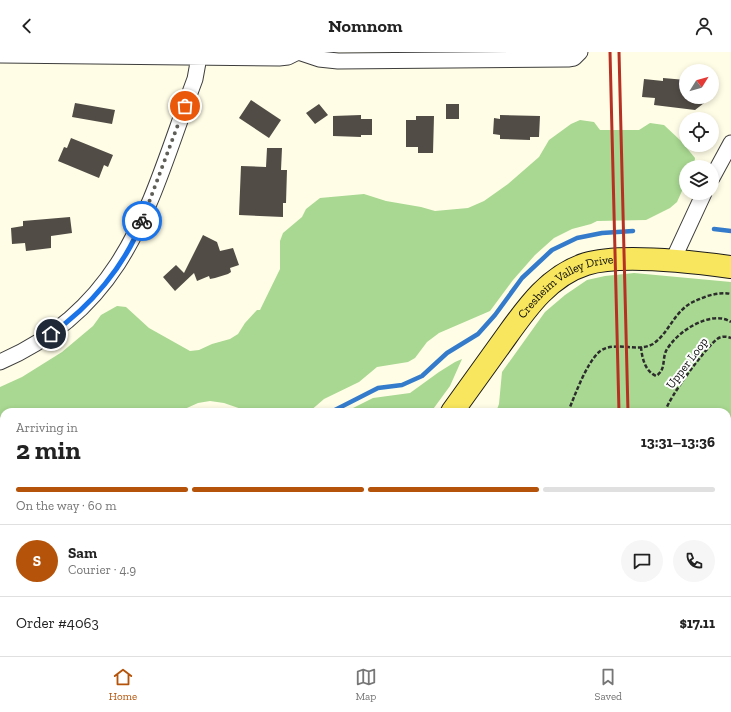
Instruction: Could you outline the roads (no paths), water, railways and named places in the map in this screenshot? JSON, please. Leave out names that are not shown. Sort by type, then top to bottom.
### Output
[{"type":"main road","name":"Cresheim Valley Drive","points":[[455,408],[533,301],[562,276],[586,264],[633,260],[731,267]]},
{"type":"street","points":[[0,55],[279,58],[288,57],[298,52],[328,60],[568,60],[579,54]]},
{"type":"street","points":[[0,362],[43,340],[75,315],[102,287],[125,255],[148,208],[195,79],[199,57]]},
{"type":"street","points":[[719,165],[731,143]]},
{"type":"street","points":[[672,262],[701,200]]},
{"type":"waterway","points":[[714,229],[731,231]]},
{"type":"waterway","points":[[339,408],[378,388],[402,385],[422,376],[447,353],[478,334],[495,315],[522,278],[552,250],[577,238],[602,233],[633,231]]},
{"type":"railway","points":[[610,52],[619,408]]},
{"type":"railway","points":[[619,52],[628,408]]}]
